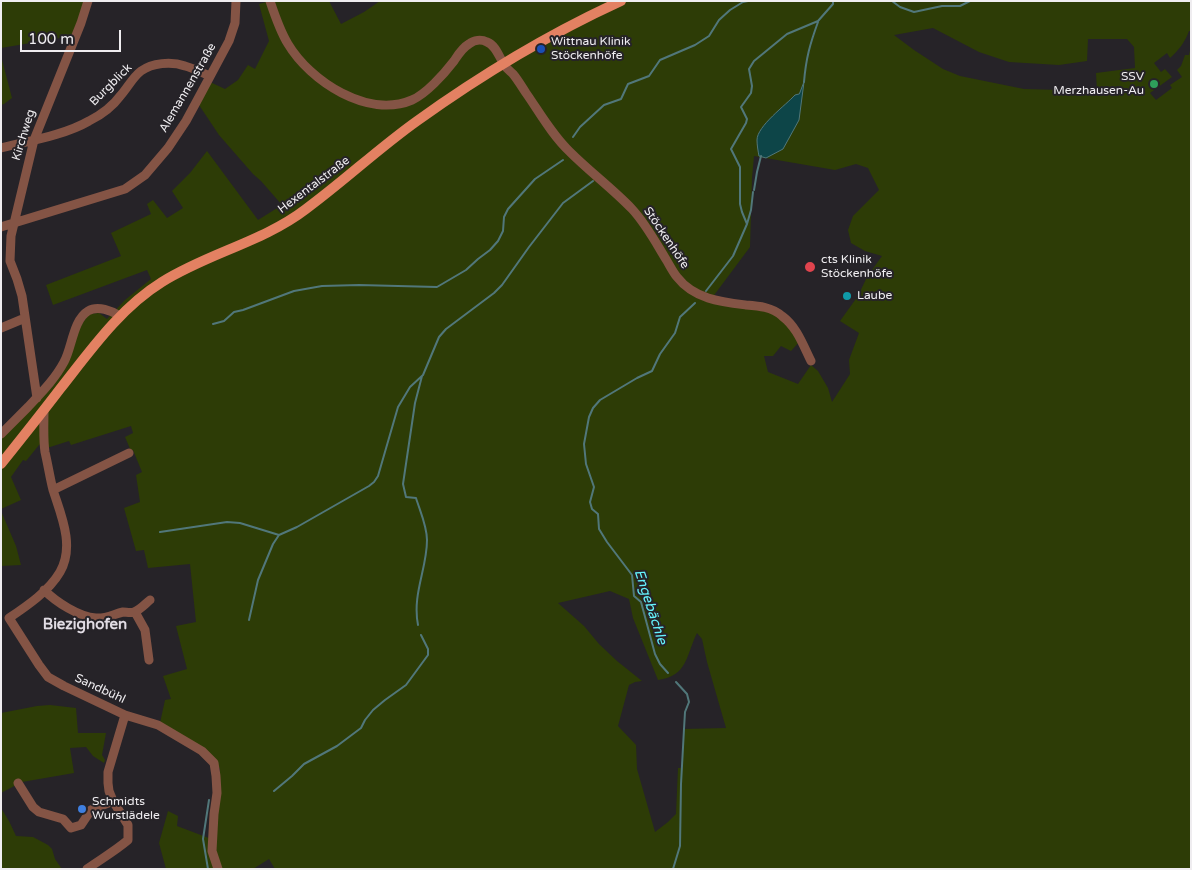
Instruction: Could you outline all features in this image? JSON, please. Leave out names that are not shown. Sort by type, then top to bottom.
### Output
[{"type":"main road","name":"Hexentalstraße","points":[[1,464],[120,316],[142,296],[162,282],[199,262],[263,235],[305,210],[416,122],[504,64],[548,38],[621,1]]},
{"type":"street","name":"Kirchweg","points":[[37,398],[25,318],[17,279],[10,261],[11,236],[34,140],[88,1]]},
{"type":"street","name":"Alemannenstraße","points":[[1,227],[125,189],[145,175],[168,148],[186,121],[229,41],[235,23],[236,1]]},
{"type":"street","name":"Stöckenhöfe","points":[[270,1],[288,45],[306,67],[332,88],[360,101],[374,105],[396,105],[417,98],[442,74],[469,43],[479,40],[492,44],[551,131],[564,146],[634,211],[648,230],[677,278],[687,287],[714,301],[757,306],[775,311],[783,316],[792,326],[811,361]]},
{"type":"street","name":"Burgblick","points":[[1,148],[77,127],[94,118],[109,108],[140,72],[150,66],[162,63],[184,65],[210,76]]},
{"type":"street","points":[[2,430],[37,398],[54,378],[69,353],[81,317],[89,310],[99,309],[107,310],[120,316]]},
{"type":"street","points":[[1,328],[25,318]]},
{"type":"street","points":[[5,617],[29,604],[44,590],[61,571],[67,550],[65,532],[53,490],[45,451],[44,410]]},
{"type":"street","points":[[53,490],[129,453]]},
{"type":"street","points":[[44,590],[66,607],[78,613],[96,618],[123,612],[135,612],[150,600]]},
{"type":"street","points":[[135,612],[145,630],[150,660]]},
{"type":"street","name":"Sandbühl","points":[[5,617],[48,676],[64,686],[125,715],[108,772],[108,783],[113,801],[128,824],[128,840],[87,869]]},
{"type":"street","points":[[125,715],[158,725],[202,751],[214,763],[217,792],[212,851],[218,869]]},
{"type":"street","points":[[18,783],[33,808],[38,812],[63,819],[71,828],[81,825],[90,810],[113,801]]},
{"type":"green space","points":[[1,1],[85,1],[72,36],[1,48]]},
{"type":"green space","points":[[270,1],[329,1],[341,24],[380,1],[1191,1],[1191,31],[1189,31],[1186,39],[1170,58],[1167,53],[1154,63],[1161,72],[1165,69],[1172,77],[1150,93],[1156,100],[1172,88],[1170,85],[1182,77],[1177,70],[1181,66],[1185,55],[1189,55],[1191,46],[1191,869],[275,869],[269,859],[253,869],[166,869],[159,843],[168,811],[178,816],[177,826],[214,840],[220,780],[220,769],[216,762],[160,723],[165,700],[171,699],[163,676],[187,669],[176,626],[196,622],[190,564],[148,568],[144,550],[136,551],[124,508],[140,502],[136,475],[142,472],[133,450],[131,451],[125,437],[133,433],[131,426],[71,445],[69,441],[47,448],[41,444],[39,445],[26,461],[23,460],[11,477],[21,500],[1,509],[1,438],[52,387],[80,327],[89,314],[99,313],[107,319],[125,300],[151,279],[147,270],[53,305],[46,285],[121,256],[111,233],[151,214],[147,204],[153,200],[167,218],[183,208],[172,191],[190,173],[207,151],[258,220],[282,205],[219,135],[199,105],[210,82],[225,89],[238,80],[248,65],[255,69],[269,41],[259,4]],"holes":[[[933,28],[979,52],[1009,62],[1059,65],[1087,61],[1088,39],[1127,39],[1134,47],[1135,68],[1096,73],[1097,91],[1024,89],[960,76],[943,69],[894,35]],[[754,156],[835,170],[856,164],[868,168],[879,190],[853,216],[848,230],[851,243],[865,251],[882,256],[867,277],[858,296],[840,321],[859,333],[849,360],[850,374],[832,402],[828,388],[818,371],[811,365],[798,384],[768,372],[764,356],[773,356],[781,346],[791,351],[801,340],[770,309],[712,298],[750,247]],[[610,591],[629,599],[633,618],[658,680],[668,678],[681,669],[697,633],[702,639],[726,728],[684,729],[682,768],[678,768],[676,814],[655,832],[637,769],[636,745],[618,726],[629,685],[642,681],[617,661],[584,626],[558,603]]]},
{"type":"green space","points":[[1,56],[12,98],[1,105]]},
{"type":"green space","points":[[1,511],[16,546],[21,565],[1,566]]},
{"type":"green space","points":[[50,705],[76,708],[78,733],[106,733],[102,755],[105,760],[104,763],[93,756],[86,747],[70,748],[74,773],[22,782],[1,793],[1,713]]},
{"type":"green space","points":[[1,808],[16,836],[33,837],[48,845],[62,869],[1,869]]},
{"type":"water","points":[[804,82],[799,120],[783,149],[766,158],[759,156],[758,134],[773,116],[795,95],[799,94]]},
{"type":"waterway","points":[[573,137],[580,127],[604,105],[621,99],[628,84],[649,76],[660,60],[695,45],[709,36],[719,20],[730,10],[748,1]]},
{"type":"waterway","name":"Engebächle","points":[[706,291],[733,256],[747,224],[740,204],[740,167],[731,149],[747,119],[741,107],[751,93],[752,86],[749,69],[754,61],[787,34],[818,21],[833,4],[833,1]]},
{"type":"waterway","name":"Engebächle","points":[[892,1],[900,7],[914,12],[942,6],[960,6],[970,1]]},
{"type":"waterway","points":[[804,82],[809,51],[818,22]]},
{"type":"waterway","points":[[754,190],[761,156]]},
{"type":"waterway","points":[[213,324],[224,321],[234,312],[294,291],[322,286],[437,287],[466,270],[490,250],[498,241],[503,231],[504,217],[508,209],[535,179],[563,160]]},
{"type":"waterway","points":[[249,620],[258,580],[273,544],[279,535],[297,527],[374,482],[378,476],[398,407],[410,387],[423,375],[439,337],[446,329],[502,285],[563,203],[593,181]]},
{"type":"waterway","points":[[747,224],[753,192]]},
{"type":"waterway","name":"Engebächle","points":[[668,673],[660,664],[655,654],[641,602],[634,596],[632,575],[599,529],[598,514],[592,509],[590,502],[594,487],[586,464],[584,444],[589,417],[593,408],[600,400],[652,371],[660,354],[675,333],[680,317],[695,303]]},
{"type":"waterway","points":[[418,625],[418,592],[425,561],[427,535],[416,498],[406,497],[403,484],[415,403],[422,376]]},
{"type":"waterway","points":[[160,532],[227,522],[240,523],[279,535]]},
{"type":"waterway","points":[[274,791],[304,764],[337,746],[361,728],[373,710],[406,685],[428,655],[428,649],[421,635]]},
{"type":"waterway","name":"Engebächle","points":[[673,869],[680,846],[685,712],[689,702],[687,694],[676,682]]},
{"type":"waterway","points":[[208,869],[203,839],[209,800]]},
{"type":"place","name":"Wittnau Klinik Stöckenhöfe","points":[[541,49]]},
{"type":"place","name":"SSV Merzhausen-Au","points":[[1154,84]]},
{"type":"place","name":"cts Klinik Stöckenhöfe","points":[[810,267]]},
{"type":"place","name":"Laube","points":[[847,296]]},
{"type":"place","name":"Schmidts Wurstlädele","points":[[82,809]]},
{"type":"district","name":"Biezighofen","points":[[85,625]]}]
